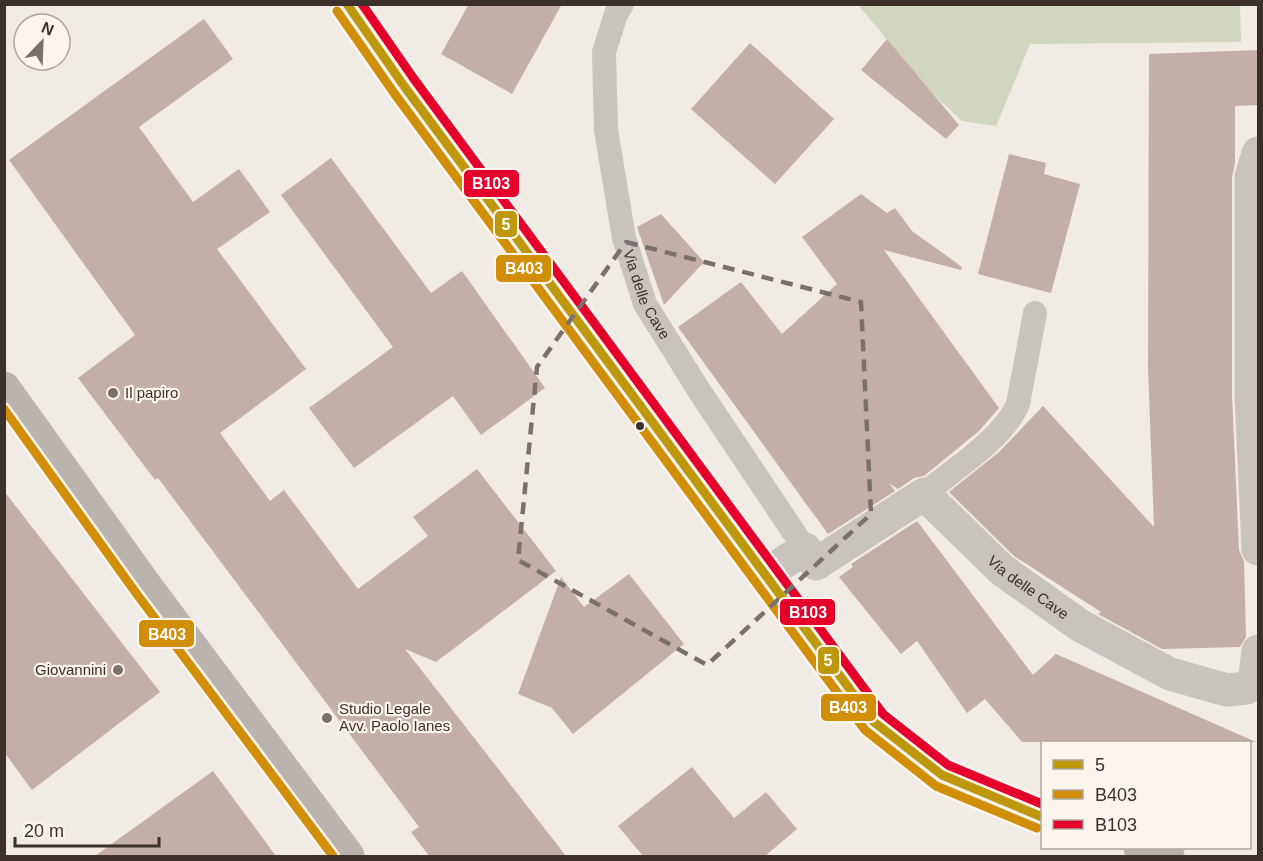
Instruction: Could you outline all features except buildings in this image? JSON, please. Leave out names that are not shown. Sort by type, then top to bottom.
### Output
[{"type":"main road","points":[[347,4],[874,722],[942,776],[1041,817]]},
{"type":"main road","points":[[9,404],[348,856]]},
{"type":"main road","points":[[1144,849],[1168,856]]},
{"type":"street","points":[[1258,153],[1251,177],[1251,394],[1258,549]]},
{"type":"street","points":[[764,575],[805,549],[816,564],[924,494]]},
{"type":"street","name":"Via delle Cave","points":[[924,494],[1002,570],[1081,626],[1170,674],[1227,690],[1247,688],[1254,682],[1258,651]]},
{"type":"lane","name":"Via delle Cave","points":[[622,4],[616,14],[604,52],[606,130],[624,238],[645,304],[700,392],[805,549]]},
{"type":"lane","points":[[924,494],[997,435],[1012,417],[1018,404],[1035,313]]},
{"type":"highlighted area","points":[[626,242],[861,302],[871,514],[707,665],[518,560],[537,367]]},
{"type":"green space","points":[[858,5],[1240,5],[1241,42],[1030,44],[996,126],[962,121],[932,93]]},
{"type":"transit line","name":"5","points":[[347,4],[404,86],[874,722],[942,775],[1041,817]]},
{"type":"transit line","name":"B103","points":[[362,4],[414,79],[883,714],[948,765],[1041,804]]},
{"type":"transit line","name":"B403","points":[[337,11],[394,93],[865,730],[936,786],[1037,828]]},
{"type":"transit line","name":"B403","points":[[4,409],[136,593],[333,856]]},
{"type":"place","name":"Il papiro","points":[[113,393]]},
{"type":"place","name":"Giovannini","points":[[118,670]]},
{"type":"place","name":"Studio Legale Avv. Paolo Ianes","points":[[327,718]]}]
